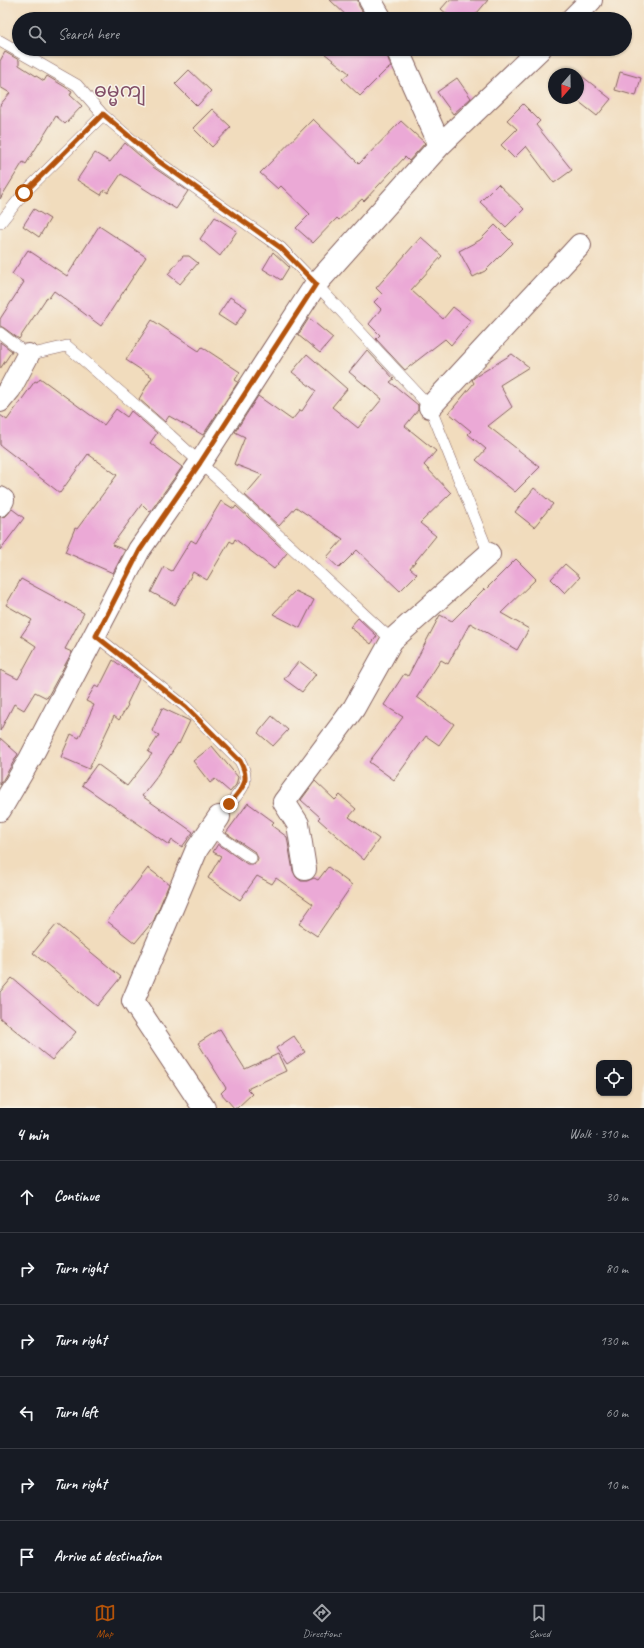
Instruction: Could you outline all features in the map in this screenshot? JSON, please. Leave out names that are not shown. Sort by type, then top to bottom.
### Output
[{"type":"street","points":[[370,0],[377,12]]},
{"type":"street","points":[[579,12],[591,0]]},
{"type":"street","points":[[400,56],[440,145]]},
{"type":"street","points":[[0,810],[30,759],[140,550],[200,463],[316,284],[440,145],[533,56]]},
{"type":"street","points":[[430,407],[580,245]]},
{"type":"street","points":[[0,401],[10,389],[28,355]]},
{"type":"street","points":[[0,498],[3,500],[0,505]]},
{"type":"street","points":[[305,869],[298,824],[284,802],[354,708],[392,640],[489,554]]},
{"type":"street","points":[[204,1108],[133,1001],[197,849],[219,817]]},
{"type":"lane","points":[[0,41],[12,48]]},
{"type":"lane","points":[[26,56],[77,85],[103,114],[157,160],[281,248],[316,284],[430,407],[489,554]]},
{"type":"lane","points":[[0,224],[24,193],[103,114]]},
{"type":"lane","points":[[0,333],[28,355],[67,346],[170,435],[392,640]]},
{"type":"lane","points":[[96,636],[186,707],[240,761],[245,770],[246,780],[241,791],[219,817],[216,826],[217,836],[251,858]]},
{"type":"building","points":[[330,0],[358,0],[359,6],[363,12],[343,12]]},
{"type":"building","points":[[449,0],[488,0],[478,12],[445,12],[441,9]]},
{"type":"building","points":[[5,52],[19,60],[19,65],[44,81],[47,76],[72,91],[70,95],[82,106],[65,124],[56,116],[26,164],[23,162],[0,199],[0,105],[10,93],[0,87],[0,61]]},
{"type":"building","points":[[328,56],[387,56],[391,67],[386,70],[360,96],[342,79],[349,73]]},
{"type":"building","points":[[189,70],[211,91],[197,106],[175,84]]},
{"type":"building","points":[[620,72],[641,78],[636,96],[615,90]]},
{"type":"building","points":[[457,78],[471,98],[453,114],[437,92]]},
{"type":"building","points":[[584,78],[611,99],[597,116],[582,104],[584,104]]},
{"type":"building","points":[[523,104],[540,121],[536,125],[572,170],[554,183],[526,146],[514,158],[501,145],[517,129],[507,120]]},
{"type":"building","points":[[212,109],[231,127],[212,147],[193,128]]},
{"type":"building","points":[[313,119],[359,164],[401,121],[425,143],[409,161],[405,157],[364,201],[362,199],[339,220],[337,218],[313,243],[296,228],[310,214],[281,186],[278,189],[260,173]]},
{"type":"building","points":[[125,143],[153,167],[188,191],[176,209],[121,174],[108,193],[104,190],[101,195],[77,180],[95,153],[110,162]]},
{"type":"building","points":[[498,184],[524,209],[506,227],[480,202]]},
{"type":"building","points":[[34,209],[50,219],[39,237],[23,226]]},
{"type":"building","points":[[215,217],[237,231],[220,256],[200,239]]},
{"type":"building","points":[[495,225],[513,243],[485,271],[473,277],[459,251],[480,240]]},
{"type":"building","points":[[99,226],[146,257],[101,326],[54,291],[49,298],[47,297],[19,339],[0,326],[0,319],[24,282],[12,274],[28,250],[67,276]]},
{"type":"building","points":[[421,237],[442,256],[411,290],[443,319],[453,307],[471,321],[451,345],[445,339],[405,370],[376,339],[380,335],[369,324],[381,309],[374,302],[382,294],[376,288]]},
{"type":"building","points":[[273,252],[289,267],[281,280],[263,269]]},
{"type":"building","points":[[183,256],[189,256],[198,263],[180,284],[168,274]]},
{"type":"building","points":[[230,297],[247,308],[235,326],[218,315]]},
{"type":"building","points":[[309,318],[333,338],[320,353],[298,335]]},
{"type":"building","points":[[152,320],[199,351],[202,347],[240,372],[235,380],[238,382],[203,435],[169,416],[165,422],[139,399],[152,377],[126,360]]},
{"type":"building","points":[[0,342],[12,351],[0,369]]},
{"type":"building","points":[[367,350],[394,379],[390,382],[418,405],[418,410],[405,426],[436,451],[424,465],[451,493],[420,523],[436,536],[410,568],[417,574],[400,591],[357,550],[339,568],[327,557],[343,539],[296,507],[279,526],[245,495],[262,475],[234,464],[245,437],[235,432],[258,396],[292,420],[300,410],[302,411],[316,391],[292,372],[307,354],[347,389],[332,407],[358,428],[382,399],[349,372]]},
{"type":"building","points":[[512,354],[529,367],[500,385],[512,407],[488,426],[540,467],[515,492],[476,460],[486,449],[468,434],[471,431],[449,413],[474,383],[472,380],[475,377]]},
{"type":"building","points":[[40,378],[104,425],[116,409],[127,417],[131,411],[157,433],[150,443],[182,467],[150,512],[142,504],[112,545],[125,550],[113,573],[65,552],[75,528],[77,529],[117,475],[88,454],[60,493],[0,445],[0,415],[7,420],[35,381],[37,382]]},
{"type":"building","points":[[534,488],[553,504],[534,527],[515,512]]},
{"type":"building","points":[[221,501],[234,509],[236,506],[287,553],[274,569],[235,539],[233,543],[230,541],[207,580],[193,572],[175,605],[151,592],[164,567],[172,571],[191,540],[196,543]]},
{"type":"building","points":[[12,509],[24,518],[0,550],[0,517],[6,516]]},
{"type":"building","points":[[516,559],[536,579],[501,613],[529,629],[517,650],[470,623],[448,664],[441,660],[417,697],[454,724],[439,745],[426,736],[394,780],[369,762],[403,717],[384,705],[404,674],[408,676],[440,615],[452,621]]},
{"type":"building","points":[[565,564],[580,577],[565,593],[551,579]]},
{"type":"building","points":[[21,579],[84,613],[65,649],[72,652],[47,698],[35,692],[24,710],[14,704],[0,731],[0,670],[18,679],[36,646],[21,636],[32,620],[6,605]]},
{"type":"building","points":[[295,591],[314,600],[300,628],[273,614]]},
{"type":"building","points":[[358,618],[377,636],[371,644],[350,627]]},
{"type":"building","points":[[113,660],[139,679],[127,704],[128,705],[119,720],[114,716],[89,769],[61,757],[71,734],[79,738],[94,705],[86,701],[95,686],[99,688]]},
{"type":"building","points":[[299,661],[316,674],[302,692],[284,679]]},
{"type":"building","points":[[162,708],[190,721],[179,744],[178,743],[156,778],[142,796],[193,832],[182,847],[172,840],[169,845],[82,785],[97,764],[127,786],[152,754],[148,752],[159,735],[152,731]]},
{"type":"building","points":[[272,716],[288,730],[273,746],[258,733]]},
{"type":"building","points":[[0,738],[18,754],[0,785]]},
{"type":"building","points":[[212,746],[238,777],[236,785],[230,792],[215,779],[210,783],[193,761]]},
{"type":"building","points":[[315,781],[335,800],[340,795],[356,809],[349,817],[379,839],[364,860],[318,819],[320,817],[301,800]]},
{"type":"building","points":[[248,803],[274,822],[271,825],[287,837],[293,871],[296,877],[301,881],[307,881],[314,878],[318,880],[328,867],[352,885],[317,936],[299,924],[313,904],[276,878],[272,884],[257,876],[240,900],[208,878],[221,856],[213,852],[218,844],[247,864],[254,864],[257,862],[258,858],[255,852],[226,833]]},
{"type":"building","points":[[148,868],[169,884],[154,920],[135,943],[107,921]]},
{"type":"building","points":[[57,924],[121,977],[97,1006],[33,953]]},
{"type":"building","points":[[12,978],[76,1032],[52,1060],[0,1018],[0,992]]},
{"type":"building","points":[[220,1029],[245,1069],[278,1054],[286,1071],[247,1089],[252,1094],[237,1108],[234,1108],[221,1093],[226,1088],[198,1043]]},
{"type":"building","points":[[294,1036],[305,1052],[287,1064],[276,1048]]},
{"type":"district","name":"ဓမ္မကျ","points":[[120,91]]},
{"type":"route","points":[[24,193],[103,114],[157,160],[281,248],[316,284],[200,463],[140,550],[96,636],[186,707],[240,761],[245,770],[246,780],[241,791],[229,804]]}]
